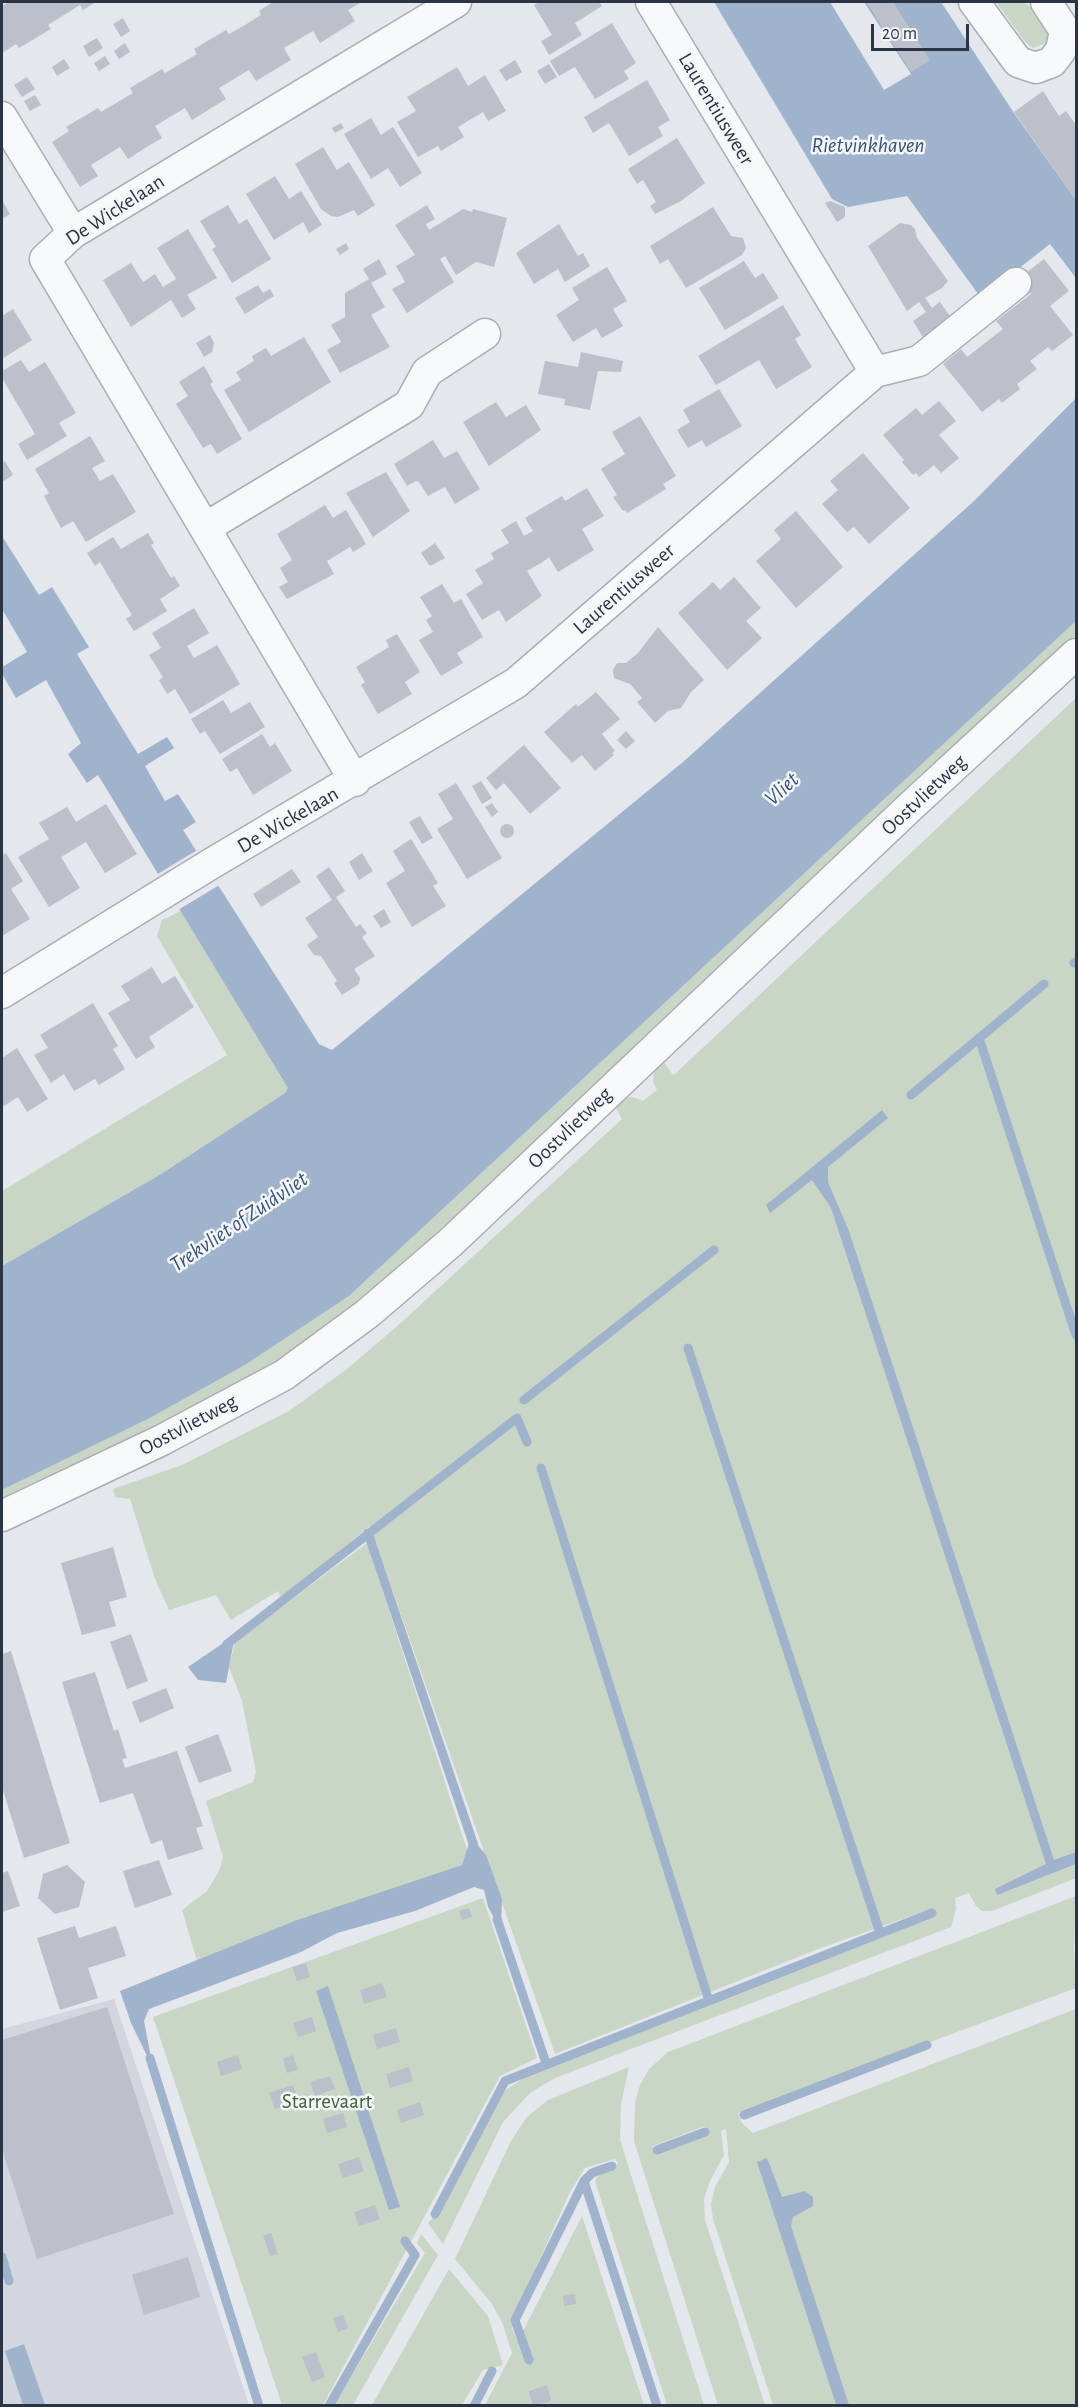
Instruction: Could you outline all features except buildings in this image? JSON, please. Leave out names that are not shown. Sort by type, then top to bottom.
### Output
[{"type":"street","name":"Laurentiusweer","points":[[651,2],[874,372]]},
{"type":"street","points":[[974,2],[1018,62],[1036,68],[1052,62],[1061,50],[1065,31],[1046,2]]},
{"type":"street","name":"De Wickelaan","points":[[2,993],[209,866],[355,782],[45,259],[73,233],[451,3]]},
{"type":"street","points":[[2,117],[73,233]]},
{"type":"street","name":"Laurentiusweer","points":[[355,782],[516,683],[874,372],[919,361],[1016,283]]},
{"type":"street","points":[[206,528],[409,405],[427,372],[485,334]]},
{"type":"street","name":"Oostvlietweg","points":[[2,1516],[162,1440],[284,1375],[367,1314],[450,1243],[893,823],[1077,654]]},
{"type":"shaded area","points":[[114,1999],[249,2405],[2,2406],[2,2029]]},
{"type":"green space","points":[[996,2],[1023,2],[1038,12],[1049,36],[1047,43],[1033,48],[1026,43]]},
{"type":"green space","points":[[1076,621],[1076,636],[424,1245],[345,1313],[264,1370],[200,1406],[2,1502],[2,1490],[150,1418],[245,1365],[349,1296]]},
{"type":"green space","points":[[1076,698],[1076,1852],[995,1889],[998,1894],[1076,1864],[1076,1878],[992,1911],[982,1911],[976,1906],[969,1893],[955,1898],[956,1909],[951,1927],[555,2078],[530,2093],[503,2122],[443,2244],[428,2223],[443,2206],[493,2109],[506,2090],[527,2076],[925,1911],[818,1949],[555,2054],[370,1526],[281,1598],[278,1591],[231,1620],[216,1595],[169,1610],[155,1579],[130,1499],[115,1497],[113,1489],[182,1465],[289,1411],[347,1369],[403,1321],[622,1119],[616,1108],[622,1099],[632,1097],[643,1101],[657,1090],[653,1082],[654,1070],[663,1061],[673,1075],[676,1073]]},
{"type":"green space","points":[[181,911],[289,1087],[285,1093],[161,1174],[2,1266],[2,1191],[227,1055],[157,936],[162,920]]},
{"type":"green space","points":[[367,1543],[468,1853],[463,1865],[297,1920],[197,1961],[182,1910],[207,1891],[220,1869],[223,1857],[206,1801],[253,1782],[256,1772],[242,1701],[229,1667],[235,1642]]},
{"type":"green space","points":[[1076,1896],[1074,1948],[1076,1988],[738,2113],[742,2123],[753,2133],[1076,2009],[1076,2405],[842,2405],[758,2162],[836,2405],[773,2405],[713,2219],[711,2204],[715,2187],[729,2162],[726,2129],[721,2131],[724,2155],[710,2181],[704,2199],[705,2220],[765,2405],[718,2405],[634,2141],[635,2103],[640,2085],[649,2069],[668,2052]],"holes":[[[705,2126],[708,2134],[656,2154],[652,2150],[653,2146]]]},
{"type":"green space","name":"Starrevaart","points":[[483,1898],[537,2058],[500,2076],[323,2405],[282,2405],[153,2017]]},
{"type":"green space","points":[[629,2067],[621,2104],[620,2140],[704,2405],[667,2405],[595,2181],[598,2175],[614,2169],[618,2164],[615,2159],[585,2168],[570,2192],[514,2316],[512,2328],[518,2341],[582,2216],[644,2405],[485,2405],[512,2353],[502,2322],[492,2304],[455,2259],[511,2141],[527,2117],[548,2100]]},
{"type":"green space","points":[[421,2234],[438,2255],[353,2405],[334,2405],[425,2253],[417,2243]]},
{"type":"green space","points":[[449,2269],[488,2316],[503,2365],[483,2370],[462,2405],[372,2405]]},
{"type":"water","name":"Rietvinkhaven","points":[[714,2],[830,2],[884,90],[911,74],[864,2],[941,2],[1014,113],[1076,200],[1076,278],[1050,244],[981,298],[907,196],[848,207],[832,199]]},
{"type":"water","points":[[1076,398],[1076,621],[349,1296],[245,1365],[150,1418],[2,1490],[2,1266],[161,1174],[285,1093],[288,1088],[98,775],[87,783],[68,754],[81,743],[46,680],[16,698],[2,674],[2,667],[27,652],[2,609],[2,536],[39,595],[52,587],[89,647],[77,654],[138,754],[167,737],[174,748],[145,766],[165,801],[178,794],[196,822],[183,830],[319,1044],[332,1050],[683,762],[974,501]]},
{"type":"water","points":[[882,1110],[888,1118],[828,1167],[828,1182],[849,1231],[1054,1860],[1076,1852],[1076,1864],[997,1895],[995,1889],[1046,1864],[831,1208],[812,1180],[770,1213],[766,1205]]},
{"type":"water","points":[[235,1635],[226,1683],[198,1680],[188,1667]]},
{"type":"water","points":[[471,1837],[486,1855],[502,1899],[501,1930],[488,1907],[484,1890],[474,1887],[415,1911],[337,1933],[299,1953],[149,2009],[144,2021],[153,2068],[131,2023],[120,1991],[297,1920],[462,1865]]},
{"type":"water","points":[[328,1986],[400,2207],[389,2210],[316,1991]]},
{"type":"water","points":[[767,2158],[782,2197],[805,2191],[813,2197],[813,2206],[793,2217],[791,2226],[849,2405],[836,2405],[757,2162]]},
{"type":"water","points":[[24,2344],[45,2405],[23,2405],[5,2351]]},
{"type":"pier","points":[[199,849],[221,884],[178,910],[156,875]]},
{"type":"waterway","points":[[911,1095],[1044,984]]},
{"type":"waterway","points":[[979,1038],[1076,1335]]},
{"type":"waterway","points":[[524,1400],[714,1250]]},
{"type":"waterway","points":[[688,1348],[880,1933]]},
{"type":"waterway","points":[[227,1644],[517,1418],[527,1442]]},
{"type":"waterway","points":[[541,1468],[709,2001]]},
{"type":"waterway","points":[[368,1533],[474,1846]]},
{"type":"waterway","points":[[435,2214],[505,2081],[932,1913]]},
{"type":"waterway","points":[[497,1919],[546,2063]]},
{"type":"waterway","points":[[744,2115],[927,2045]]},
{"type":"waterway","points":[[150,2058],[259,2406]]},
{"type":"waterway","points":[[657,2150],[705,2132]]},
{"type":"waterway","points":[[529,2360],[515,2320],[584,2181],[592,2173],[612,2166]]},
{"type":"waterway","points":[[584,2181],[657,2406]]},
{"type":"waterway","points":[[329,2406],[415,2255],[405,2241]]},
{"type":"waterway","points":[[2,2257],[9,2281]]},
{"type":"waterway","points":[[474,2406],[492,2371]]},
{"type":"water label","name":"Vliet","points":[[782,789]]},
{"type":"water label","name":"Trekvliet of Zuidvliet","points":[[239,1222]]}]
